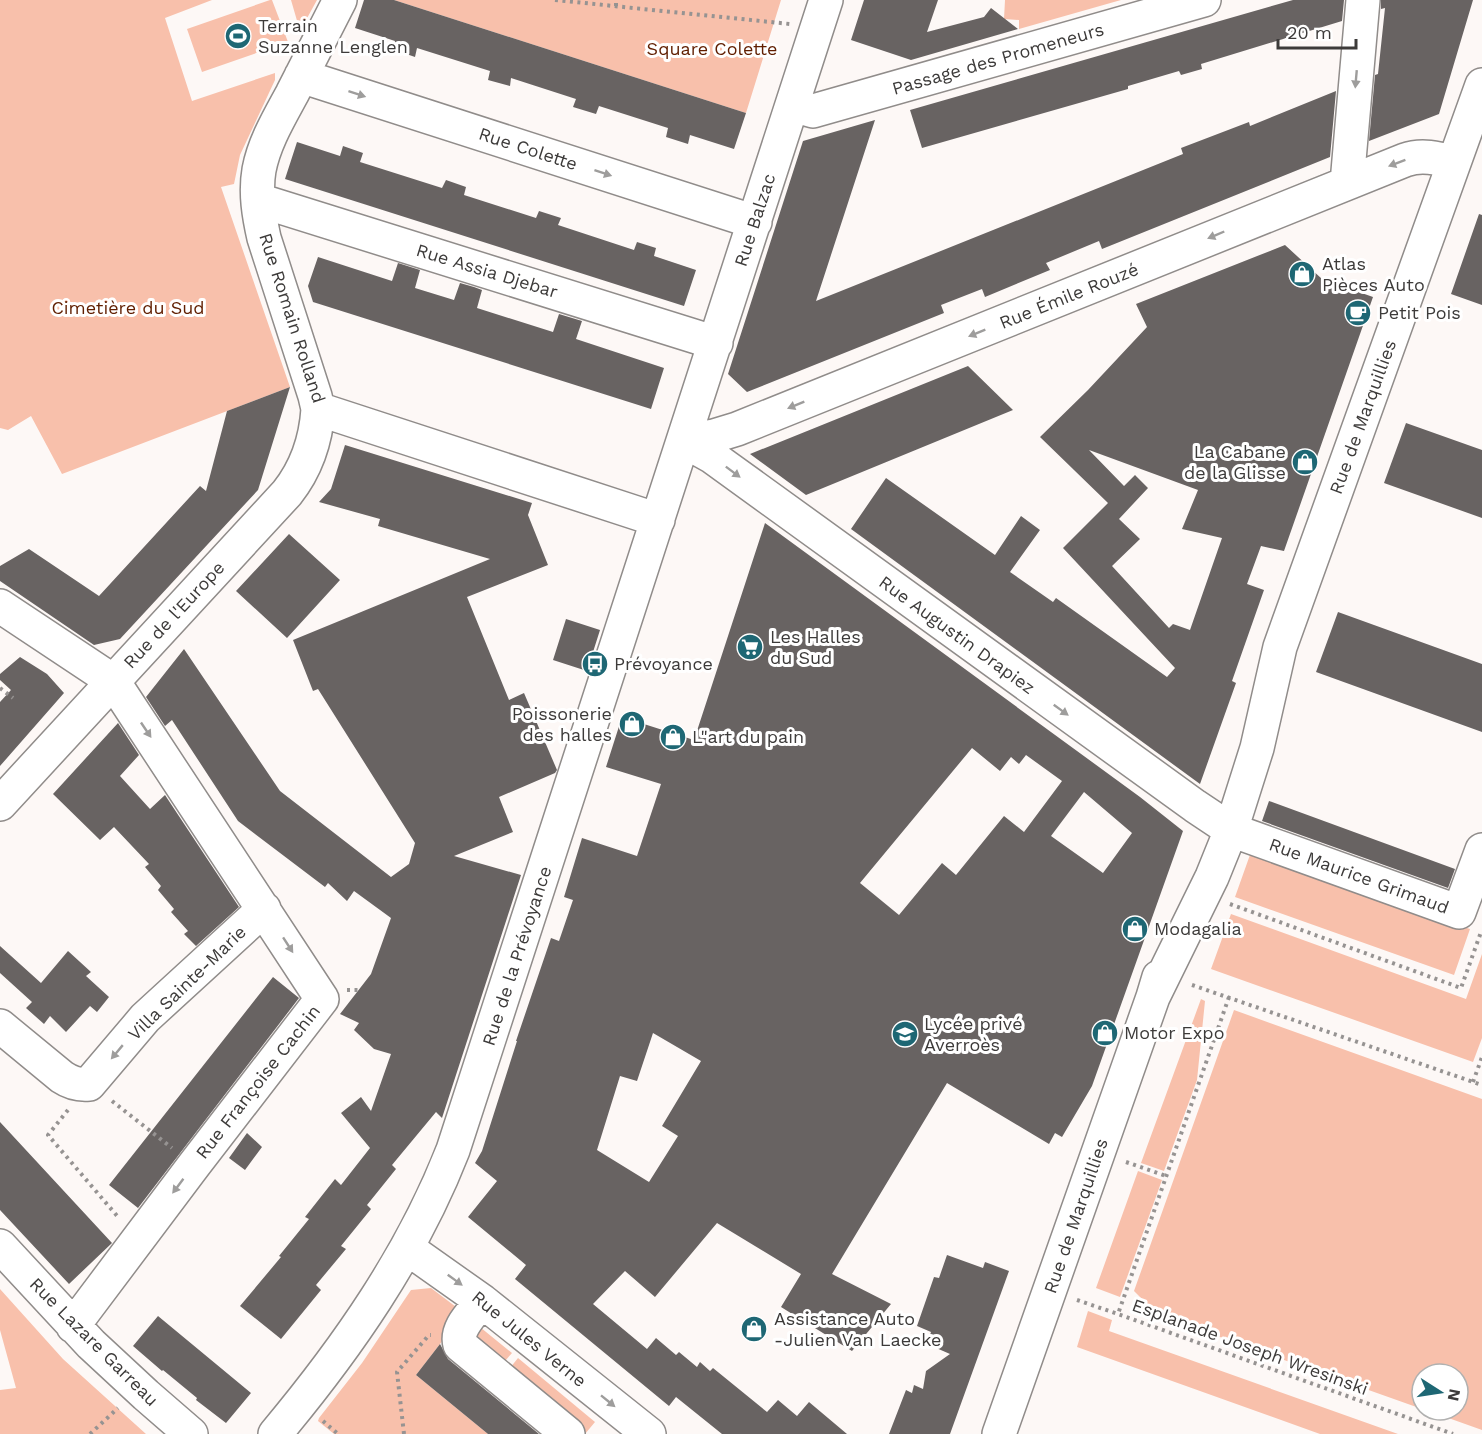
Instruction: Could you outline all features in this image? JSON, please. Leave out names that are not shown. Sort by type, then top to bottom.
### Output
[{"type":"street","name":"Rue Romain Rolland","points":[[340,0],[270,136],[259,171],[258,200],[264,238],[318,409],[658,520]]},
{"type":"street","name":"Passage des Promeneurs","points":[[792,105],[813,111],[1204,0]]},
{"type":"street","points":[[1347,183],[1363,0]]},
{"type":"street","name":"Rue Balzac","points":[[684,441],[822,13]]},
{"type":"street","name":"Rue Colette","points":[[301,76],[755,222]]},
{"type":"street","name":"Rue de Marquillies","points":[[999,1434],[1153,997],[1171,937],[1222,824],[1262,683],[1280,647],[1482,85]]},
{"type":"street","name":"Rue Émile Rouzé","points":[[684,441],[737,429],[1405,160],[1433,157],[1454,164]]},
{"type":"street","name":"Rue Assia Djebar","points":[[258,200],[716,343]]},
{"type":"street","name":"Rue de l'Europe","points":[[0,804],[296,482],[311,448],[317,425],[318,409]]},
{"type":"street","name":"Rue de la Prévoyance","points":[[275,1434],[328,1368],[368,1309],[407,1248],[441,1180],[462,1125],[684,441]]},
{"type":"street","name":"Rue Augustin Drapiez","points":[[684,441],[711,456],[1222,824]]},
{"type":"street","points":[[0,606],[113,681]]},
{"type":"street","name":"Rue Françoise Cachin","points":[[73,1326],[322,999],[113,681]]},
{"type":"street","name":"Rue Maurice Grimaud","points":[[1222,824],[1459,912],[1482,850]]},
{"type":"street","name":"Villa Sainte-Marie","points":[[89,1084],[145,1018],[264,909]]},
{"type":"street","points":[[0,1026],[71,1083],[89,1084]]},
{"type":"street","name":"Rue Lazare Garreau","points":[[0,1246],[73,1326],[117,1369],[191,1434]]},
{"type":"street","name":"Rue Jules Verne","points":[[407,1248],[482,1301],[649,1434]]},
{"type":"street","points":[[482,1301],[459,1330],[460,1345],[568,1434]]},
{"type":"path","points":[[555,0],[615,6],[822,13]]},
{"type":"path","points":[[615,6],[616,0]]},
{"type":"path","points":[[0,688],[13,698]]},
{"type":"path","points":[[1229,904],[1461,988],[1482,929]]},
{"type":"path","points":[[1189,983],[1482,1085]]},
{"type":"path","name":"Esplanade Joseph Wresinski","points":[[1228,997],[1118,1314],[1453,1434]]},
{"type":"path","points":[[1473,1082],[1482,1057]]},
{"type":"path","points":[[137,1240],[48,1135],[89,1084],[194,1165]]},
{"type":"path","points":[[1126,1162],[1166,1176]]},
{"type":"path","points":[[1077,1300],[1118,1314]]},
{"type":"path","points":[[404,1434],[397,1372],[429,1335],[458,1339]]},
{"type":"path","points":[[90,1434],[125,1401]]},
{"type":"green space","name":"Cimetière du Sud","points":[[0,0],[212,0],[165,18],[192,101],[275,73],[275,80],[240,155],[234,184],[221,187],[290,387],[62,474],[31,416],[8,430],[0,428]]},
{"type":"green space","name":"Terrain Suzanne Lenglen","points":[[272,0],[288,42],[202,72],[187,29]]},
{"type":"green space","points":[[291,0],[317,0],[300,31]]},
{"type":"green space","name":"Square Colette","points":[[394,0],[781,0],[746,113]]},
{"type":"green space","points":[[1005,0],[1121,0],[1019,29],[1019,20],[1004,19]]},
{"type":"green space","points":[[1251,852],[1470,929],[1454,975],[1235,897]]},
{"type":"green space","points":[[1231,914],[1466,999],[1482,954],[1482,1038],[1473,1062],[1211,969]]},
{"type":"green space","points":[[1201,999],[1205,1001],[1197,1080],[1164,1171],[1141,1163]]},
{"type":"green space","points":[[1234,1010],[1482,1099],[1482,1430],[1460,1422],[1470,1422],[1470,1362],[1410,1362],[1410,1405],[1172,1320],[1150,1307],[1134,1291]]},
{"type":"green space","points":[[1138,1171],[1162,1180],[1120,1297],[1096,1288]]},
{"type":"green space","points":[[431,1288],[464,1313],[416,1375],[488,1434],[334,1434],[318,1421],[319,1418],[362,1363],[411,1290]]},
{"type":"green space","points":[[0,1289],[63,1359],[146,1434],[0,1434],[0,1390],[16,1388],[0,1330]]},
{"type":"green space","points":[[1088,1311],[1112,1320],[1109,1331],[1398,1434],[1320,1434],[1077,1347]]},
{"type":"green space","points":[[475,1323],[512,1353],[499,1368],[470,1344]]},
{"type":"green space","points":[[518,1358],[595,1422],[585,1434],[581,1434],[506,1373]]},
{"type":"building","points":[[364,0],[394,0],[746,113],[734,149],[690,135],[688,144],[666,137],[668,128],[599,106],[596,114],[573,107],[576,99],[511,78],[510,86],[488,80],[490,71],[417,48],[415,57],[392,49],[395,41],[355,28]]},
{"type":"building","points":[[864,0],[938,0],[927,32],[984,17],[991,8],[1018,29],[911,60],[851,40]]},
{"type":"building","points":[[1293,0],[1344,0],[1342,21],[1201,64],[1202,69],[1181,75],[1179,71],[1128,86],[1128,89],[922,148],[910,110]]},
{"type":"building","points":[[1381,0],[1473,0],[1439,114],[1369,141],[1375,75],[1378,74],[1385,8],[1381,9]]},
{"type":"building","points":[[1336,91],[1330,157],[1102,249],[1099,241],[1046,263],[1050,270],[985,297],[982,289],[941,305],[944,313],[747,392],[728,374],[803,141],[875,120],[816,301],[1183,154],[1181,148],[1249,122],[1250,126]]},
{"type":"building","points":[[297,142],[340,156],[343,146],[363,153],[360,162],[442,188],[446,180],[466,187],[464,195],[536,218],[539,211],[561,218],[558,225],[634,250],[637,242],[656,248],[654,256],[696,270],[684,306],[285,179]]},
{"type":"building","points":[[1479,214],[1482,215],[1482,305],[1451,294]]},
{"type":"building","points":[[1285,245],[1322,279],[1373,297],[1284,551],[1261,546],[1247,584],[1264,590],[1232,681],[1236,683],[1200,784],[851,529],[886,478],[995,555],[1021,516],[1040,530],[1010,572],[1053,602],[1056,598],[1167,677],[1175,668],[1063,548],[1108,503],[1040,437],[1147,327],[1136,304]],"holes":[[[1089,450],[1198,490],[1182,529],[1222,538],[1190,630],[1173,624],[1169,628],[1112,566],[1140,539],[1119,519],[1148,488],[1135,475],[1124,486]]]},
{"type":"building","points":[[318,257],[392,281],[398,263],[420,270],[415,288],[454,300],[460,283],[474,287],[482,290],[477,308],[553,332],[559,314],[582,321],[576,339],[664,368],[651,409],[313,302],[308,286]]},
{"type":"building","points":[[968,366],[1013,410],[806,495],[750,454]]},
{"type":"building","points":[[290,387],[258,490],[120,639],[94,645],[0,581],[0,566],[29,549],[99,596],[200,486],[206,491],[227,411]]},
{"type":"building","points":[[1406,423],[1482,450],[1482,518],[1384,483]]},
{"type":"building","points":[[345,445],[532,503],[528,515],[548,565],[467,597],[509,700],[524,693],[557,770],[555,773],[499,797],[513,832],[454,856],[521,875],[442,1118],[436,1112],[392,1165],[396,1169],[367,1205],[371,1209],[341,1246],[346,1249],[316,1285],[321,1290],[281,1339],[240,1306],[281,1257],[279,1256],[309,1219],[305,1217],[335,1179],[341,1185],[370,1148],[341,1113],[361,1097],[371,1111],[391,1054],[374,1049],[354,1030],[359,1023],[340,1014],[371,974],[391,918],[354,891],[347,901],[328,883],[325,887],[238,821],[172,720],[165,726],[146,697],[184,649],[280,791],[391,877],[409,864],[415,843],[318,689],[313,691],[293,640],[490,559],[378,526],[380,519],[319,502],[331,489]]},
{"type":"building","points":[[765,523],[1140,797],[1183,831],[1092,1086],[1062,1137],[1055,1133],[1049,1144],[947,1083],[832,1274],[891,1304],[852,1351],[781,1307],[801,1274],[717,1223],[655,1297],[625,1271],[593,1304],[647,1349],[656,1338],[676,1355],[679,1352],[697,1367],[700,1362],[710,1371],[713,1368],[767,1412],[778,1400],[797,1416],[809,1402],[847,1434],[722,1434],[676,1397],[669,1406],[515,1279],[526,1265],[468,1217],[497,1181],[475,1163],[482,1151],[551,938],[559,941],[573,900],[564,897],[582,838],[637,856],[661,784],[606,767],[622,717],[694,740]],"holes":[[[972,748],[1000,771],[1011,757],[1019,764],[1026,755],[1062,781],[1024,832],[1004,816],[956,875],[942,863],[899,915],[860,883]],[[1084,792],[1132,833],[1103,873],[1051,836]],[[653,1033],[701,1061],[662,1126],[678,1136],[649,1182],[597,1150],[620,1076],[637,1081]]]},
{"type":"building","points":[[289,534],[340,580],[287,638],[236,591]]},
{"type":"building","points":[[1338,612],[1482,664],[1482,732],[1316,672]]},
{"type":"building","points":[[566,619],[600,630],[587,671],[553,660]]},
{"type":"building","points":[[20,657],[47,674],[64,693],[0,766],[0,702],[11,690],[0,680],[0,674]]},
{"type":"building","points":[[118,723],[139,755],[120,776],[150,809],[165,795],[239,907],[196,946],[184,934],[188,931],[171,912],[174,909],[158,890],[161,886],[145,867],[149,864],[114,827],[100,840],[53,794]]},
{"type":"building","points":[[1269,801],[1455,869],[1448,888],[1262,821]]},
{"type":"building","points":[[0,946],[41,983],[68,951],[91,972],[86,976],[109,997],[97,1012],[90,1006],[66,1032],[50,1016],[44,1024],[26,1008],[32,1002],[0,973]]},
{"type":"building","points":[[273,977],[299,998],[138,1208],[109,1185]]},
{"type":"building","points":[[0,1122],[112,1243],[69,1284],[0,1210]]},
{"type":"building","points":[[247,1133],[262,1147],[245,1170],[229,1158]]},
{"type":"building","points":[[947,1255],[983,1268],[985,1262],[1009,1271],[950,1434],[889,1434],[906,1390],[912,1393],[914,1385],[923,1389],[926,1371],[950,1354],[927,1344],[931,1332],[917,1326],[934,1277],[939,1278]]},
{"type":"building","points":[[158,1316],[251,1393],[226,1423],[133,1346]]},
{"type":"building","points":[[440,1344],[448,1359],[539,1434],[488,1434],[416,1375]]},
{"type":"place","name":"Terrain Suzanne Lenglen","points":[[238,36]]},
{"type":"place","name":"Atlas Pièces Auto","points":[[1302,274]]},
{"type":"place","name":"Petit Pois","points":[[1358,313]]},
{"type":"place","name":"La Cabane de la Glisse","points":[[1305,462]]},
{"type":"place","name":"Les Halles du Sud","points":[[750,647]]},
{"type":"place","name":"Prévoyance","points":[[595,664]]},
{"type":"place","name":"Poissonerie des halles","points":[[632,724]]},
{"type":"place","name":"L\"art du pain","points":[[673,737]]},
{"type":"place","name":"Modagalia","points":[[1135,929]]},
{"type":"place","name":"Motor Expo","points":[[1105,1033]]},
{"type":"place","name":"Lycée privé Averroès","points":[[905,1034]]},
{"type":"place","name":"Assistance Auto -Julien Van Laecke","points":[[754,1329]]}]
